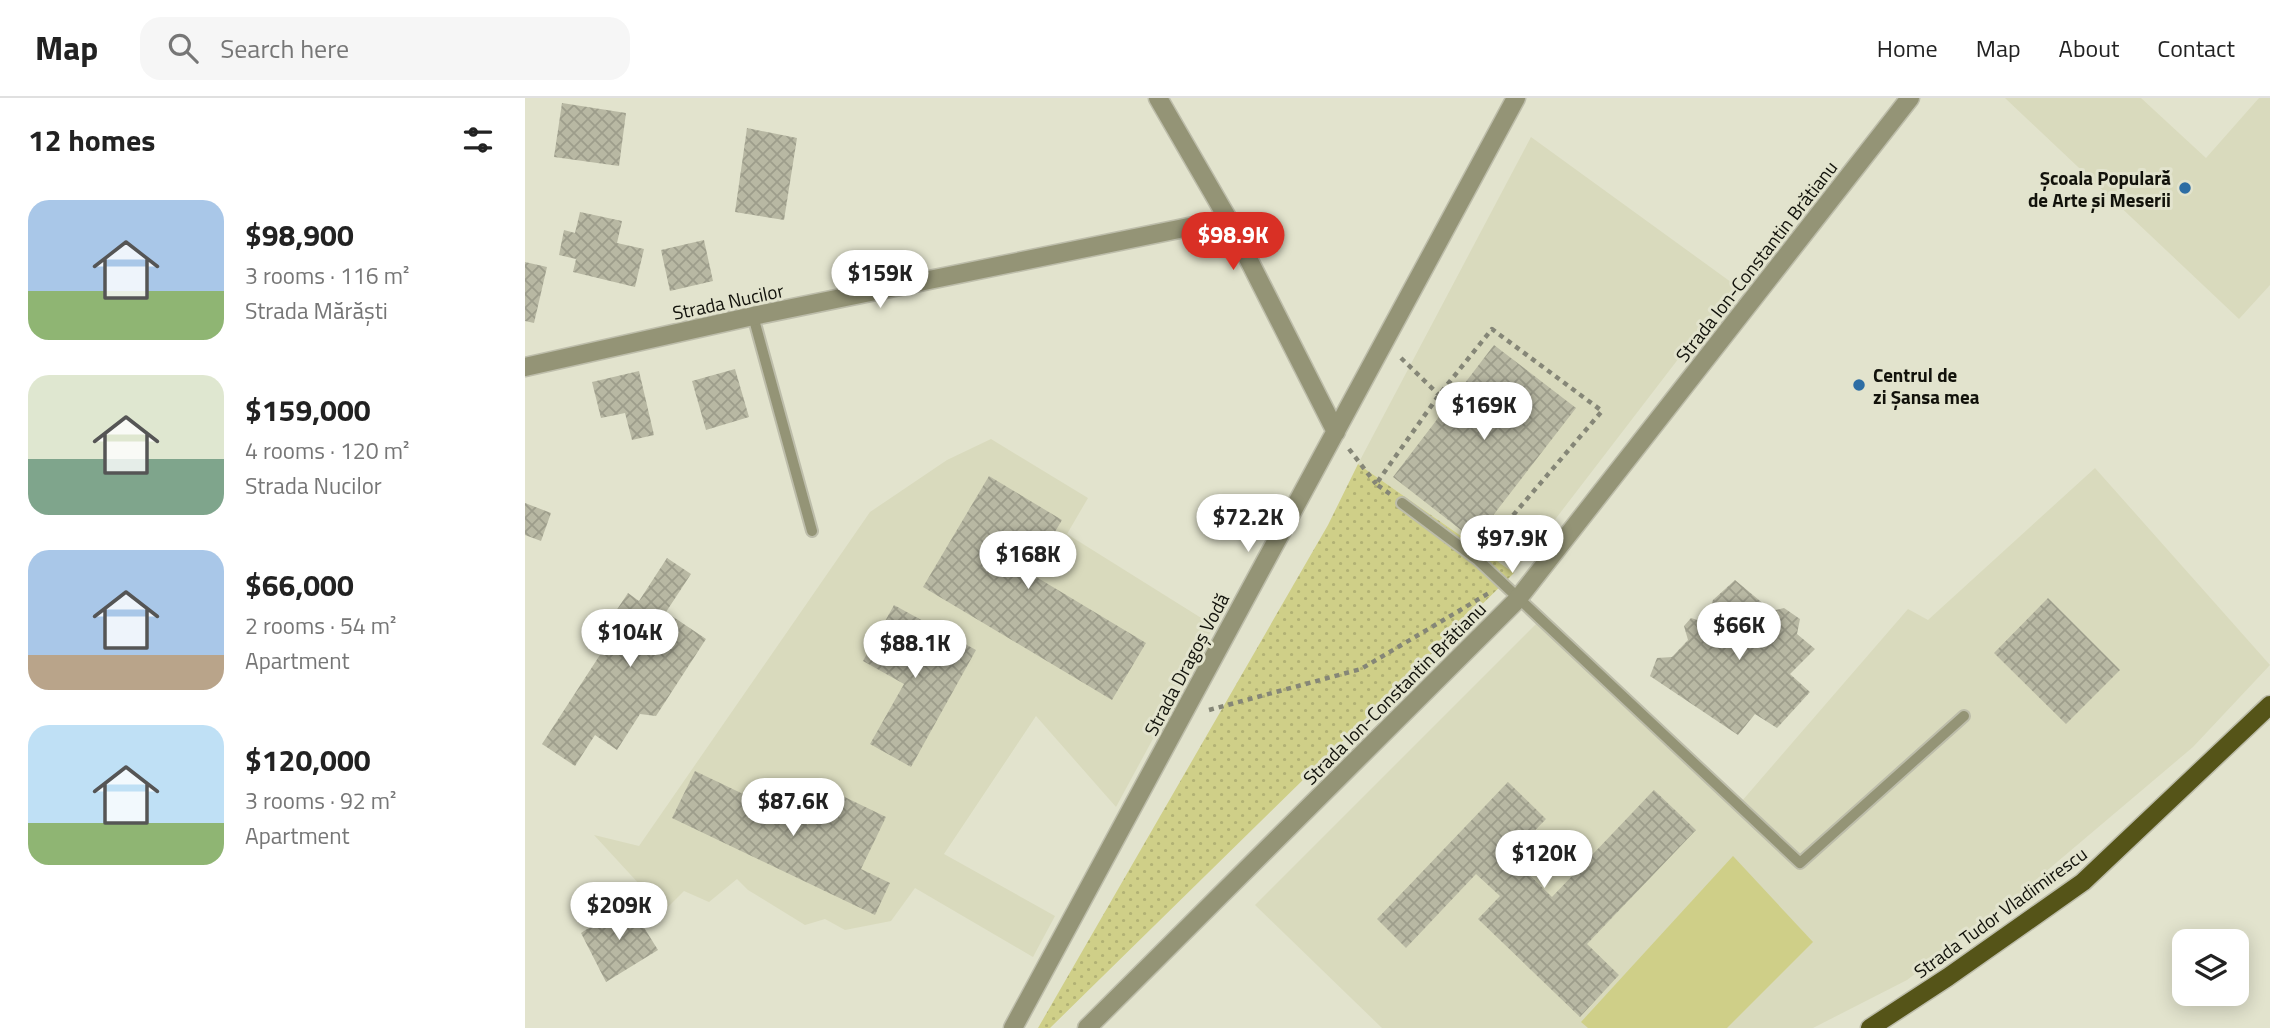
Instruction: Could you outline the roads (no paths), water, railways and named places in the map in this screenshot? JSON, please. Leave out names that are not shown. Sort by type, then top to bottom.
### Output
[{"type":"main road","name":"Strada Tudor Vladimirescu","points":[[1870,1028],[2083,882],[2270,705]]},
{"type":"street","points":[[1158,98],[1228,219],[1336,432]]},
{"type":"street","name":"Strada Dragoș Vodă","points":[[1013,1028],[1516,98]]},
{"type":"street","name":"Strada Ion-Constantin Brătianu","points":[[1087,1028],[1517,600],[1910,98]]},
{"type":"street","name":"Strada Nucilor","points":[[525,367],[753,316],[1228,219]]},
{"type":"lane","points":[[753,316],[812,531]]},
{"type":"lane","points":[[1402,503],[1476,559],[1800,863],[1964,716]]},
{"type":"place","name":"Școala Populară de Arte și Meserii","points":[[2185,188]]},
{"type":"place","name":"Centrul de zi Șansa mea","points":[[1859,385]]}]
